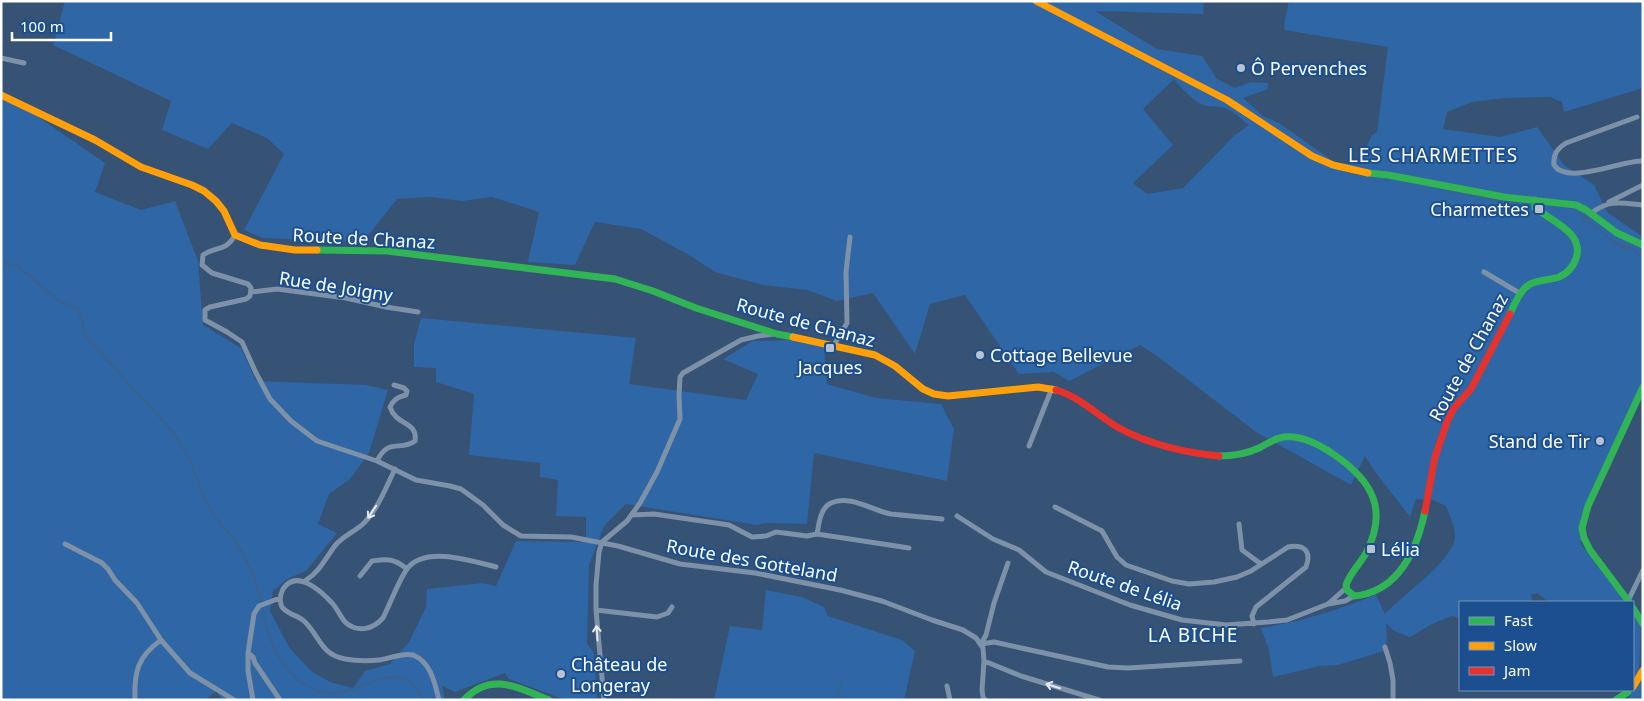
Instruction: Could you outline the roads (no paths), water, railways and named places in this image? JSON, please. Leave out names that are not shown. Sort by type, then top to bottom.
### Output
[{"type":"street","points":[[1036,1],[1227,100],[1312,156],[1332,164],[1366,173],[1388,174],[1535,202],[1576,205],[1591,213],[1617,233],[1643,245]]},
{"type":"street","points":[[1,58],[24,64]]},
{"type":"street","points":[[1,95],[95,140],[141,167],[204,191],[224,211],[235,235],[232,241],[224,248],[207,252],[203,255],[202,265],[212,272],[248,284],[251,292]]},
{"type":"street","points":[[1637,117],[1559,147],[1555,155],[1554,165],[1562,172],[1575,173],[1643,161]]},
{"type":"street","points":[[1591,213],[1643,185]]},
{"type":"street","name":"Route de Chanaz","points":[[1354,596],[1371,593],[1393,579],[1413,551],[1434,460],[1442,436],[1454,409],[1471,389],[1524,288],[1534,282],[1562,276],[1572,266],[1577,256],[1576,246],[1570,233],[1540,212],[1535,202]]},
{"type":"street","points":[[1607,204],[1643,205]]},
{"type":"street","name":"Route de Chanaz","points":[[235,235],[260,245],[295,250],[387,251],[616,279],[696,308],[777,334],[861,351],[884,359],[923,389],[941,396],[1038,387],[1052,388],[1078,399],[1135,436],[1202,454],[1226,457],[1240,456],[1277,439],[1294,437],[1326,450],[1346,463],[1369,485],[1377,506],[1375,523],[1368,549],[1347,581],[1346,588]]},
{"type":"street","points":[[834,345],[847,323],[846,272],[850,238]]},
{"type":"street","points":[[1484,272],[1521,294]]},
{"type":"street","name":"Rue de Joigny","points":[[251,292],[277,289],[346,298],[418,312]]},
{"type":"street","name":"Route des Gotteland","points":[[251,292],[246,299],[210,306],[205,310],[205,320],[242,342],[270,399],[307,435],[325,445],[377,462],[416,480],[450,486],[461,490],[483,505],[503,526],[521,536],[571,537],[602,542],[680,564],[772,576],[864,595],[963,630],[971,634],[981,644]]},
{"type":"street","points":[[604,699],[596,610],[599,552],[602,542],[627,521],[640,503],[657,472],[680,419],[680,377],[683,373],[741,340],[777,334]]},
{"type":"street","points":[[377,462],[382,452],[388,448],[410,444],[415,440],[414,430],[392,414],[390,407],[394,400],[406,395],[407,391],[404,388],[394,386]]},
{"type":"street","points":[[1643,387],[1588,506],[1583,522],[1584,538],[1590,550],[1628,600],[1643,570]]},
{"type":"street","points":[[1029,446],[1052,388]]},
{"type":"street","points":[[305,582],[315,575],[342,538],[358,528],[370,517],[395,469]]},
{"type":"street","points":[[817,534],[822,512],[830,504],[839,501],[849,501],[890,514],[942,519]]},
{"type":"street","points":[[1055,507],[1102,531],[1117,557],[1126,565],[1172,581],[1189,584],[1236,578],[1288,548],[1295,546],[1302,548],[1308,553],[1309,559],[1306,567],[1256,607],[1252,616],[1254,624]]},
{"type":"street","points":[[631,515],[654,514],[729,525],[752,537],[766,536],[776,532],[808,536],[817,534],[909,548]]},
{"type":"street","name":"Route de Lélia","points":[[957,516],[994,539],[1019,550],[1046,572],[1130,605],[1182,620],[1226,625],[1287,620],[1328,604],[1345,601],[1354,596]]},
{"type":"street","points":[[1239,524],[1242,550],[1261,564]]},
{"type":"street","points":[[65,544],[102,563],[137,603],[161,640],[190,673],[234,700]]},
{"type":"street","points":[[439,700],[429,670],[423,662],[414,656],[407,655],[379,660],[360,660],[345,659],[335,655],[320,643],[306,623],[282,607],[280,598],[284,588],[296,581],[305,582],[334,605],[345,622],[353,627],[362,629],[378,624],[383,618],[407,569],[415,561],[445,556],[463,558],[496,567]]},
{"type":"street","points":[[360,576],[372,561],[389,559],[398,561],[407,569]]},
{"type":"street","points":[[985,700],[982,690],[984,660],[981,644],[986,635],[994,603],[1008,563]]},
{"type":"street","points":[[1346,588],[1354,596]]},
{"type":"street","name":"Route de Lélia","points":[[1328,604],[1346,588]]},
{"type":"street","points":[[253,700],[248,671],[248,653],[254,614],[259,606],[280,598]]},
{"type":"street","points":[[596,610],[657,617],[668,613],[672,607]]},
{"type":"street","points":[[1634,610],[1643,624]]},
{"type":"street","points":[[135,700],[134,686],[139,663],[148,651],[161,640]]},
{"type":"street","points":[[981,644],[994,642],[1108,667],[1128,668],[1240,661]]},
{"type":"street","points":[[1385,647],[1393,680],[1393,700]]},
{"type":"street","points":[[248,653],[280,700]]},
{"type":"street","points":[[984,660],[1021,676],[1100,700]]},
{"type":"street","points":[[1634,684],[1643,670]]},
{"type":"street","points":[[464,700],[471,692],[482,685],[493,682],[549,700]]},
{"type":"street","points":[[947,686],[950,700]]},
{"type":"street","points":[[1616,700],[1629,691]]},
{"type":"waterway","points":[[1,263],[18,266],[58,300],[79,310],[86,337],[174,433],[191,462],[204,498],[214,516],[235,540],[246,560],[255,580],[261,601]]},
{"type":"waterway","points":[[262,610],[271,640],[278,655],[287,669],[298,680],[312,688],[327,693],[344,692],[380,679],[395,677],[403,678],[410,682],[424,700]]},
{"type":"waterway","points":[[836,700],[841,684]]},
{"type":"place","name":"Ô Pervenches","points":[[1241,68]]},
{"type":"place","name":"Charmettes","points":[[1539,209]]},
{"type":"place","name":"Jacques","points":[[830,348]]},
{"type":"place","name":"Cottage Bellevue","points":[[980,355]]},
{"type":"place","name":"Stand de Tir","points":[[1600,441]]},
{"type":"place","name":"Lélia","points":[[1371,549]]},
{"type":"place","name":"Château de Longeray","points":[[561,674]]},
{"type":"district","name":"LES CHARMETTES","points":[[1433,155]]},
{"type":"district","name":"LA BICHE","points":[[1193,635]]}]
